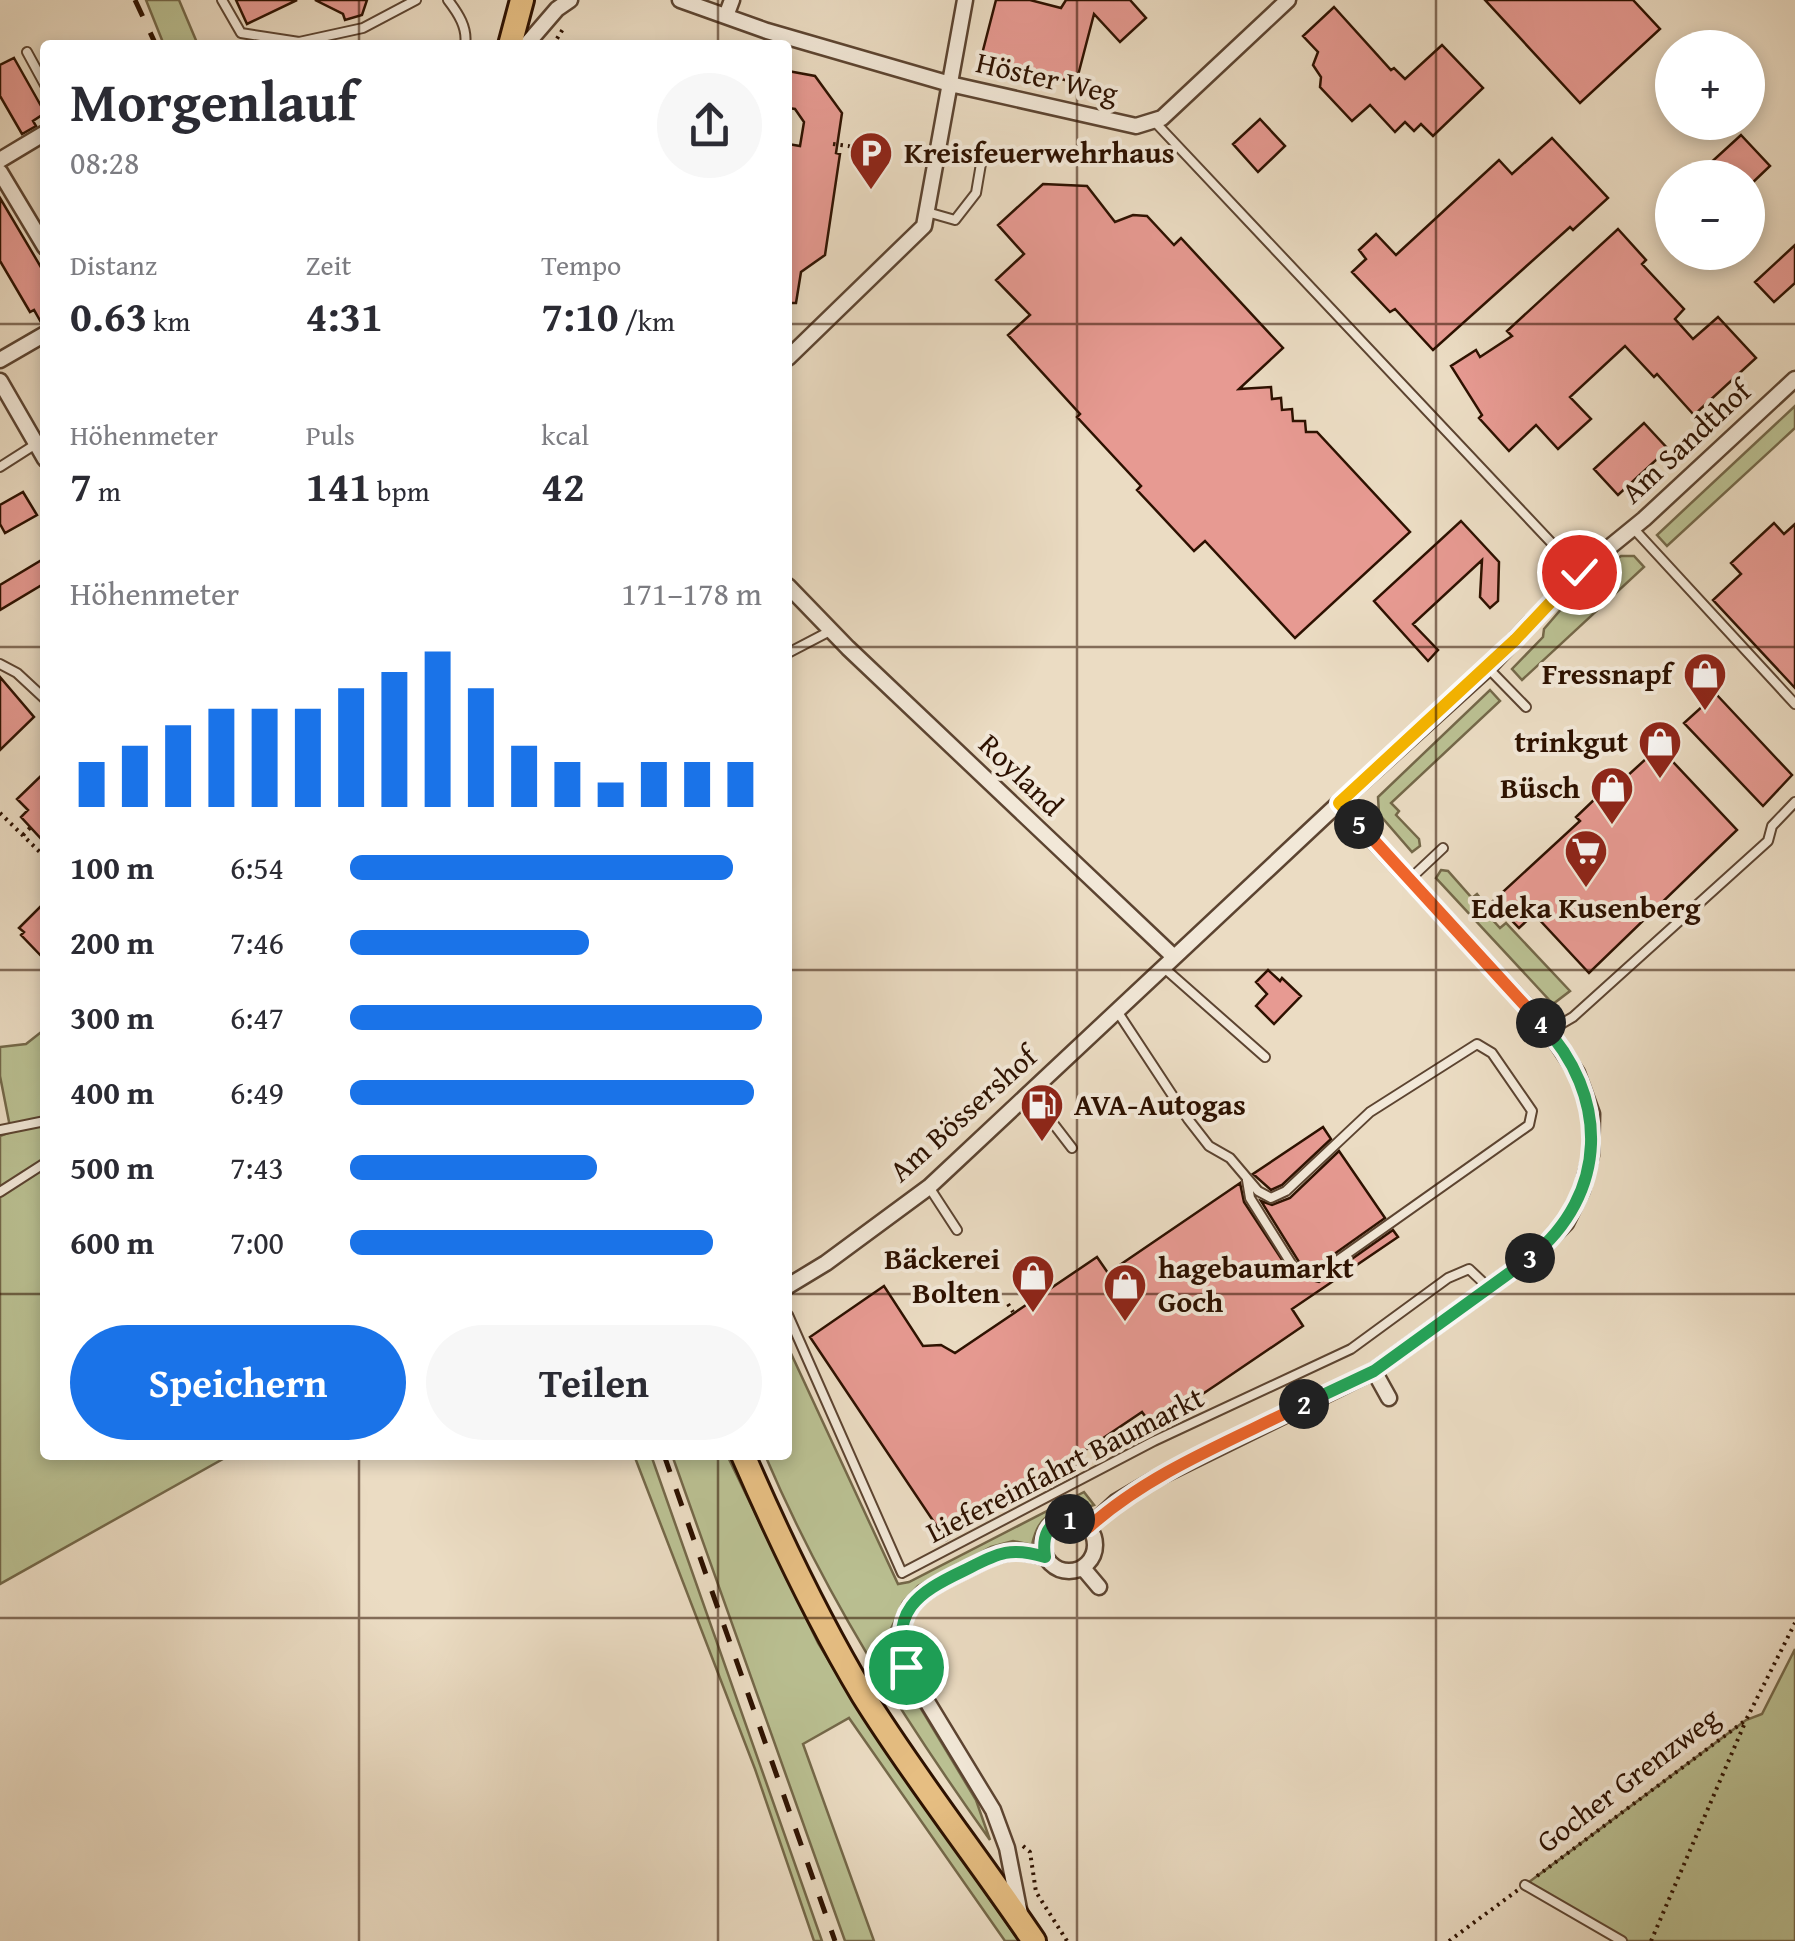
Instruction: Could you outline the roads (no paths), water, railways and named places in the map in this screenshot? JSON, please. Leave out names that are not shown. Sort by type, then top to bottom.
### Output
[{"type":"main road","points":[[511,40],[522,0]]},
{"type":"main road","points":[[746,1460],[806,1592],[864,1696],[1028,1933]]},
{"type":"street","points":[[530,40],[557,8],[570,0]]},
{"type":"street","points":[[726,16],[732,0]]},
{"type":"street","name":"Höster Weg","points":[[950,84],[965,0]]},
{"type":"street","name":"Höster Weg","points":[[792,44],[1136,126],[1162,118],[1184,100],[1288,0]]},
{"type":"street","name":"Höster Weg","points":[[695,3],[766,38]]},
{"type":"street","points":[[792,354],[924,226],[950,84]]},
{"type":"street","points":[[0,160],[40,135]]},
{"type":"street","points":[[0,172],[40,239]]},
{"type":"street","points":[[0,360],[40,337]]},
{"type":"street","name":"Am Sandthof","points":[[1527,627],[1579,572],[1795,379]]},
{"type":"street","points":[[0,381],[40,441]]},
{"type":"street","name":"Royland","points":[[792,590],[1168,962]]},
{"type":"street","name":"Am Bössershof","points":[[792,1283],[929,1187],[1488,668],[1527,627]]},
{"type":"street","points":[[1089,1527],[1116,1502],[1155,1479],[1374,1371],[1534,1255],[1566,1223],[1582,1190],[1591,1156],[1592,1114],[1577,1072],[1549,1032],[1339,803]]},
{"type":"street","points":[[1374,1371],[1389,1398]]},
{"type":"street","points":[[1028,1933],[1007,1848],[993,1810],[906,1667],[900,1641],[902,1627],[917,1597],[939,1582],[1000,1552],[1020,1550],[1045,1557],[1055,1568],[1069,1572],[1083,1568],[1094,1556],[1096,1541],[1089,1527],[1076,1519],[1061,1520],[1048,1528],[1043,1542],[1045,1557]]},
{"type":"street","points":[[1083,1568],[1098,1588]]},
{"type":"lane","points":[[222,0],[241,32],[287,40]]},
{"type":"lane","points":[[308,40],[363,28],[416,0]]},
{"type":"lane","points":[[448,0],[458,14],[466,40]]},
{"type":"lane","points":[[27,52],[40,76]]},
{"type":"lane","points":[[1153,120],[1579,572]]},
{"type":"lane","points":[[926,212],[956,220],[976,194],[983,152]]},
{"type":"lane","points":[[0,467],[40,443]]},
{"type":"lane","points":[[1632,528],[1795,704]]},
{"type":"lane","points":[[792,650],[832,630]]},
{"type":"lane","points":[[0,664],[17,673],[40,694]]},
{"type":"lane","points":[[1488,668],[1526,707]]},
{"type":"lane","points":[[1549,1032],[1573,1017],[1768,840],[1772,826],[1795,802]]},
{"type":"lane","points":[[1409,880],[1443,848]]},
{"type":"lane","points":[[1168,962],[1265,1057]]},
{"type":"lane","points":[[1117,1011],[1188,1120],[1210,1146],[1230,1158],[1247,1180],[1271,1198],[1286,1192],[1370,1112],[1476,1044],[1492,1053],[1532,1111],[1529,1126],[1317,1274],[1303,1274],[1294,1268],[1250,1198],[1247,1180]]},
{"type":"lane","points":[[1028,1092],[1072,1148]]},
{"type":"lane","points":[[0,1130],[40,1122]]},
{"type":"lane","points":[[0,1192],[40,1166]]},
{"type":"lane","points":[[929,1187],[957,1230]]},
{"type":"lane","name":"Liefereinfahrt Baumarkt","points":[[792,1324],[902,1573],[1154,1441],[1350,1349],[1448,1278],[1469,1269],[1488,1287]]},
{"type":"lane","points":[[1525,1885],[1622,1941]]},
{"type":"railway","points":[[135,0],[154,40]]},
{"type":"railway","points":[[666,1460],[835,1941]]},
{"type":"place","name":"Kreisfeuerwehrhaus","points":[[871,191]]},
{"type":"place","name":"Fressnapf","points":[[1705,712]]},
{"type":"place","name":"trinkgut","points":[[1660,780]]},
{"type":"place","name":"Büsch","points":[[1612,826]]},
{"type":"place","name":"Edeka Kusenberg","points":[[1586,889]]},
{"type":"place","name":"AVA-Autogas","points":[[1042,1143]]},
{"type":"place","name":"Bäckerei Bolten","points":[[1033,1314]]},
{"type":"place","name":"hagebaumarkt Goch","points":[[1125,1323]]}]
